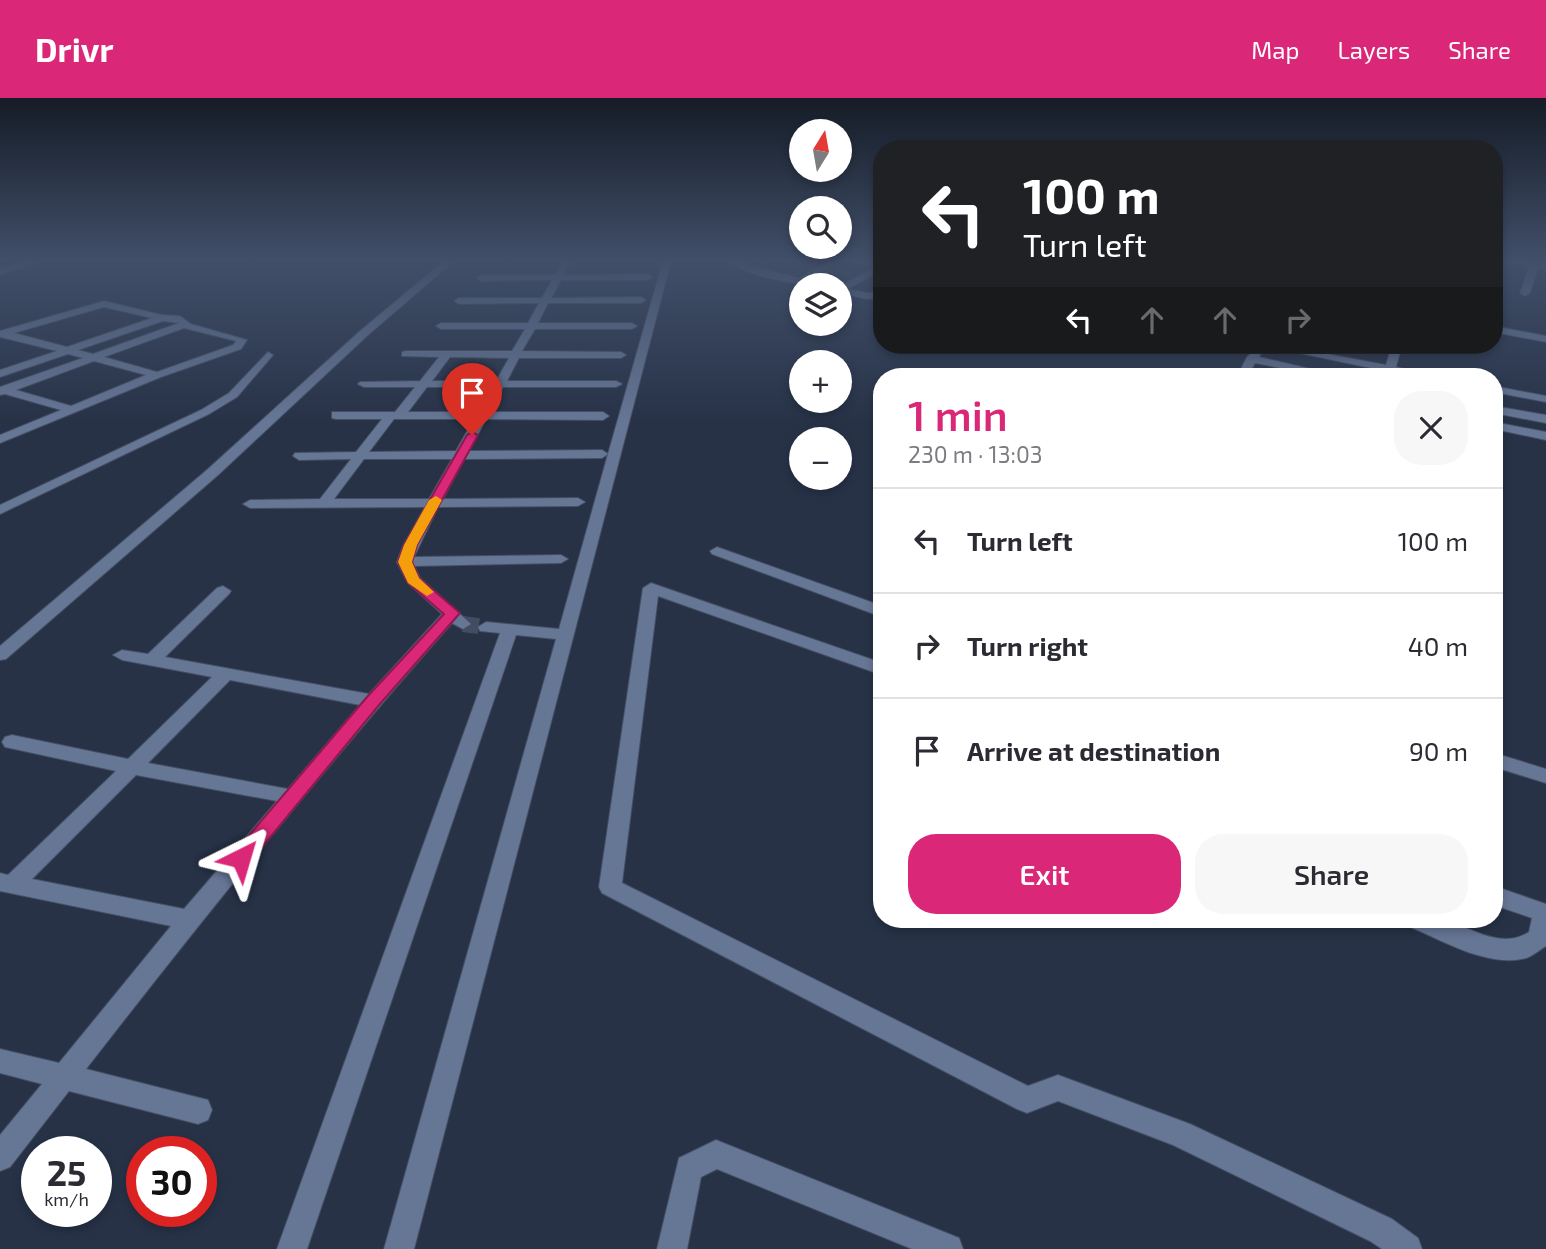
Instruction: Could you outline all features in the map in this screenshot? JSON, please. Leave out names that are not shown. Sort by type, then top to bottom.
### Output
[{"type":"street","points":[[2,333],[66,315]]},
{"type":"street","points":[[148,315],[183,320],[187,323],[185,325]]},
{"type":"street","points":[[2,652],[213,472],[385,315]]},
{"type":"street","points":[[0,1157],[189,920],[373,701],[458,619],[413,580],[405,562],[410,545],[538,315]]},
{"type":"street","points":[[399,1249],[652,315]]},
{"type":"street","points":[[0,374],[162,318]]},
{"type":"street","points":[[0,439],[157,375],[237,346],[242,340],[185,325],[90,357],[2,391]]},
{"type":"street","points":[[441,326],[632,326]]},
{"type":"street","points":[[1503,331],[1546,339]]},
{"type":"street","points":[[2,333],[157,375]]},
{"type":"street","points":[[406,354],[621,355]]},
{"type":"street","points":[[324,503],[359,456],[447,354]]},
{"type":"street","points":[[1246,368],[1256,354]]},
{"type":"street","points":[[1311,354],[1385,368]]},
{"type":"street","points":[[0,510],[205,412],[233,395],[268,355]]},
{"type":"street","points":[[1251,359],[1296,368]]},
{"type":"street","points":[[364,384],[616,384]]},
{"type":"street","points":[[2,391],[73,410]]},
{"type":"street","points":[[1503,391],[1546,399]]},
{"type":"street","points":[[1503,411],[1546,419]]},
{"type":"street","points":[[336,415],[603,416]]},
{"type":"street","points":[[1503,427],[1546,436]]},
{"type":"street","points":[[299,456],[602,454]]},
{"type":"street","points":[[250,504],[579,502]]},
{"type":"street","points":[[717,551],[873,609]]},
{"type":"street","points":[[405,562],[561,559]]},
{"type":"street","points":[[873,666],[650,589],[610,887],[1027,1100],[1058,1088],[1180,1134],[1381,1230],[1407,1249]]},
{"type":"street","points":[[151,661],[223,591]]},
{"type":"street","points":[[486,626],[565,635]]},
{"type":"street","points":[[292,1249],[510,629]]},
{"type":"street","points":[[122,655],[373,701]]},
{"type":"street","points":[[7,883],[131,768],[225,675]]},
{"type":"street","points":[[12,742],[131,768],[292,797]]},
{"type":"street","points":[[1503,763],[1546,776]]},
{"type":"street","points":[[7,883],[189,920]]},
{"type":"street","points":[[1439,928],[1489,947],[1522,949],[1541,937],[1545,914],[1503,898]]},
{"type":"street","points":[[0,1061],[198,1110]]},
{"type":"street","points":[[672,1249],[689,1168],[716,1154],[948,1249]]},
{"type":"tunnel","points":[[463,624],[486,627]]},
{"type":"slow traffic","points":[[427,592],[413,580],[405,562],[410,545],[436,500]]},
{"type":"route","points":[[241,858],[373,701],[453,613],[413,580],[405,562],[410,545],[472,435]]}]
